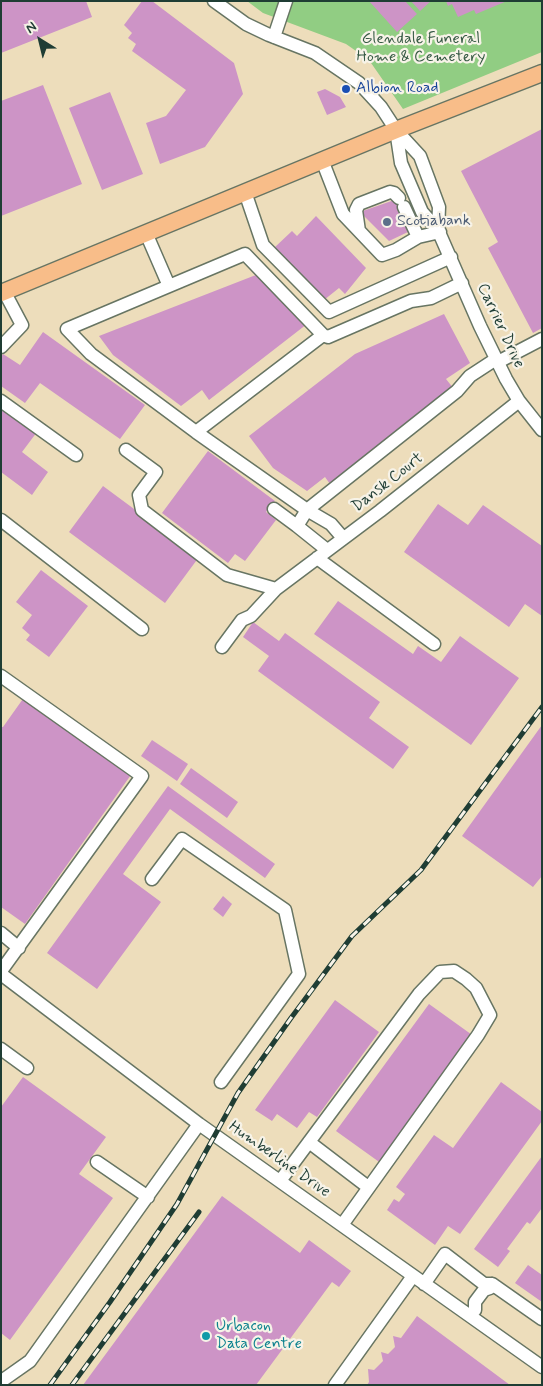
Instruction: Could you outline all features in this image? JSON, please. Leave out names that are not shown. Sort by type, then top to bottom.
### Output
[{"type":"main road","points":[[3,292],[322,160],[542,73]]},
{"type":"street","name":"Carrier Drive","points":[[214,1],[246,24],[315,53],[359,83],[381,107],[396,130],[420,156],[439,207],[439,231]]},
{"type":"street","points":[[274,37],[286,1]]},
{"type":"street","name":"Carrier Drive","points":[[396,130],[401,163],[422,212],[439,231],[497,361],[519,402],[542,430]]},
{"type":"street","points":[[322,160],[343,214],[382,255],[396,250],[418,237],[439,231]]},
{"type":"street","points":[[245,192],[263,245],[329,312],[451,257]]},
{"type":"street","points":[[359,231],[356,210],[359,204],[390,192],[394,193],[401,203],[418,237]]},
{"type":"street","points":[[146,233],[169,286]]},
{"type":"street","points":[[343,538],[331,524],[196,432],[91,354],[67,329],[245,254],[323,335],[328,336],[411,301],[431,298],[462,283]]},
{"type":"street","points":[[1,347],[22,325],[3,292]]},
{"type":"street","points":[[196,432],[323,335]]},
{"type":"street","points":[[297,526],[308,510],[457,391],[470,376],[542,339]]},
{"type":"street","points":[[1,401],[76,455]]},
{"type":"street","name":"Dansk Court","points":[[222,647],[242,620],[251,616],[276,589],[519,402]]},
{"type":"street","points":[[126,450],[156,472],[139,495],[142,510],[227,576],[276,589]]},
{"type":"street","points":[[274,509],[297,526],[322,554],[434,644]]},
{"type":"street","points":[[1,520],[142,629]]},
{"type":"street","points":[[1,676],[142,776],[1,973]]},
{"type":"street","points":[[152,879],[182,839],[284,910],[300,974],[221,1082]]},
{"type":"street","points":[[1,933],[19,948]]},
{"type":"street","points":[[280,1181],[419,994],[440,972],[454,972],[466,978],[476,988],[490,1015],[474,1041],[342,1225]]},
{"type":"street","name":"Humberline Drive","points":[[1,973],[199,1124],[418,1280],[472,1313],[542,1368]]},
{"type":"street","points":[[2,1052],[27,1068]]},
{"type":"street","points":[[1,1379],[30,1361],[199,1124]]},
{"type":"street","points":[[309,1142],[368,1187]]},
{"type":"street","points":[[97,1162],[148,1197]]},
{"type":"street","points":[[335,1385],[418,1280],[445,1254],[484,1284],[491,1286],[542,1319]]},
{"type":"street","points":[[472,1313],[475,1302],[484,1290],[491,1286]]},
{"type":"green space","name":"Glendale Funeral Home & Cemetery","points":[[247,1],[542,1],[542,52],[403,109],[369,60],[346,44],[263,13]]},
{"type":"building","points":[[1,1],[86,1],[92,17],[1,53]]},
{"type":"building","points":[[142,1],[152,1],[234,63],[243,94],[205,147],[160,164],[146,123],[166,116],[186,90],[132,51],[136,44],[128,38],[132,33],[124,25]]},
{"type":"building","points":[[369,1],[405,1],[417,14],[397,32]]},
{"type":"building","points":[[411,1],[431,1],[420,11]]},
{"type":"building","points":[[446,1],[507,1],[476,14],[474,10],[458,17],[452,4],[448,6]]},
{"type":"building","points":[[43,85],[82,184],[1,216],[1,101]]},
{"type":"building","points":[[325,89],[340,97],[346,107],[327,115],[317,92]]},
{"type":"building","points":[[110,92],[143,174],[102,190],[69,108]]},
{"type":"building","points":[[542,129],[542,328],[533,333],[488,248],[498,242],[461,171]]},
{"type":"building","name":"Scotiabank","points":[[403,197],[400,209],[408,232],[389,241],[360,212]]},
{"type":"building","points":[[316,216],[366,268],[345,294],[339,288],[324,300],[274,248],[292,231],[297,236]]},
{"type":"building","points":[[261,273],[307,324],[209,400],[202,390],[181,406],[113,355],[99,336]]},
{"type":"building","points":[[444,314],[470,363],[446,379],[454,389],[330,484],[325,477],[307,491],[273,468],[249,436],[355,354]]},
{"type":"building","points":[[43,332],[145,405],[120,439],[40,383],[25,403],[1,386],[1,357],[3,354],[20,365]]},
{"type":"building","points":[[1,404],[37,432],[22,452],[48,472],[32,495],[1,472]]},
{"type":"building","points":[[208,451],[275,501],[266,512],[276,520],[245,561],[235,554],[228,563],[162,513]]},
{"type":"building","points":[[103,486],[199,557],[165,603],[69,532]]},
{"type":"building","points":[[438,504],[468,525],[483,505],[542,546],[542,616],[525,604],[509,627],[404,552]]},
{"type":"building","points":[[41,570],[88,606],[49,657],[26,640],[30,635],[22,628],[32,615],[16,602]]},
{"type":"building","points":[[338,601],[413,654],[418,646],[441,662],[460,636],[519,678],[471,745],[314,634]]},
{"type":"building","points":[[253,622],[279,641],[285,633],[380,702],[369,718],[409,747],[393,769],[258,671],[269,656],[243,637]]},
{"type":"building","points":[[25,696],[133,772],[25,924],[1,907],[1,727],[3,727]]},
{"type":"building","points":[[542,725],[542,876],[533,887],[462,836]]},
{"type":"building","points":[[152,740],[188,764],[177,781],[141,756]]},
{"type":"building","points":[[191,768],[238,802],[227,818],[180,784]]},
{"type":"building","points":[[168,786],[275,864],[265,878],[170,809],[123,874],[161,902],[97,989],[47,953]]},
{"type":"building","points":[[223,896],[232,904],[223,917],[213,909]]},
{"type":"building","points":[[335,1000],[379,1032],[317,1117],[309,1112],[297,1128],[277,1114],[272,1121],[255,1110]]},
{"type":"building","points":[[429,1004],[475,1037],[382,1164],[336,1131]]},
{"type":"building","points":[[23,1077],[106,1137],[79,1174],[113,1198],[10,1340],[1,1333],[1,1107]]},
{"type":"building","points":[[501,1082],[542,1112],[542,1121],[460,1234],[448,1226],[435,1245],[387,1210],[394,1199],[399,1202],[405,1194],[396,1187],[434,1135],[453,1148]]},
{"type":"building","points":[[542,1156],[542,1208],[530,1224],[527,1222],[507,1249],[510,1251],[498,1267],[474,1249]]},
{"type":"building","name":"Urbacon Data Centre","points":[[222,1196],[300,1253],[309,1240],[351,1271],[339,1287],[332,1282],[256,1385],[83,1385]]},
{"type":"building","points":[[528,1265],[542,1275],[542,1302],[515,1283]]},
{"type":"building","points":[[417,1316],[510,1385],[367,1385],[369,1382],[368,1369],[374,1370],[383,1361],[381,1352],[388,1354],[395,1347],[393,1336],[401,1338]]},
{"type":"railway","points":[[50,1385],[177,1204],[238,1093],[291,1018],[352,936],[421,870],[542,707]]},
{"type":"railway","points":[[72,1385],[199,1212]]},
{"type":"place","name":"Albion Road","points":[[346,89]]},
{"type":"place","name":"Scotiabank","points":[[387,222]]},
{"type":"place","name":"Urbacon Data Centre","points":[[206,1336]]}]
